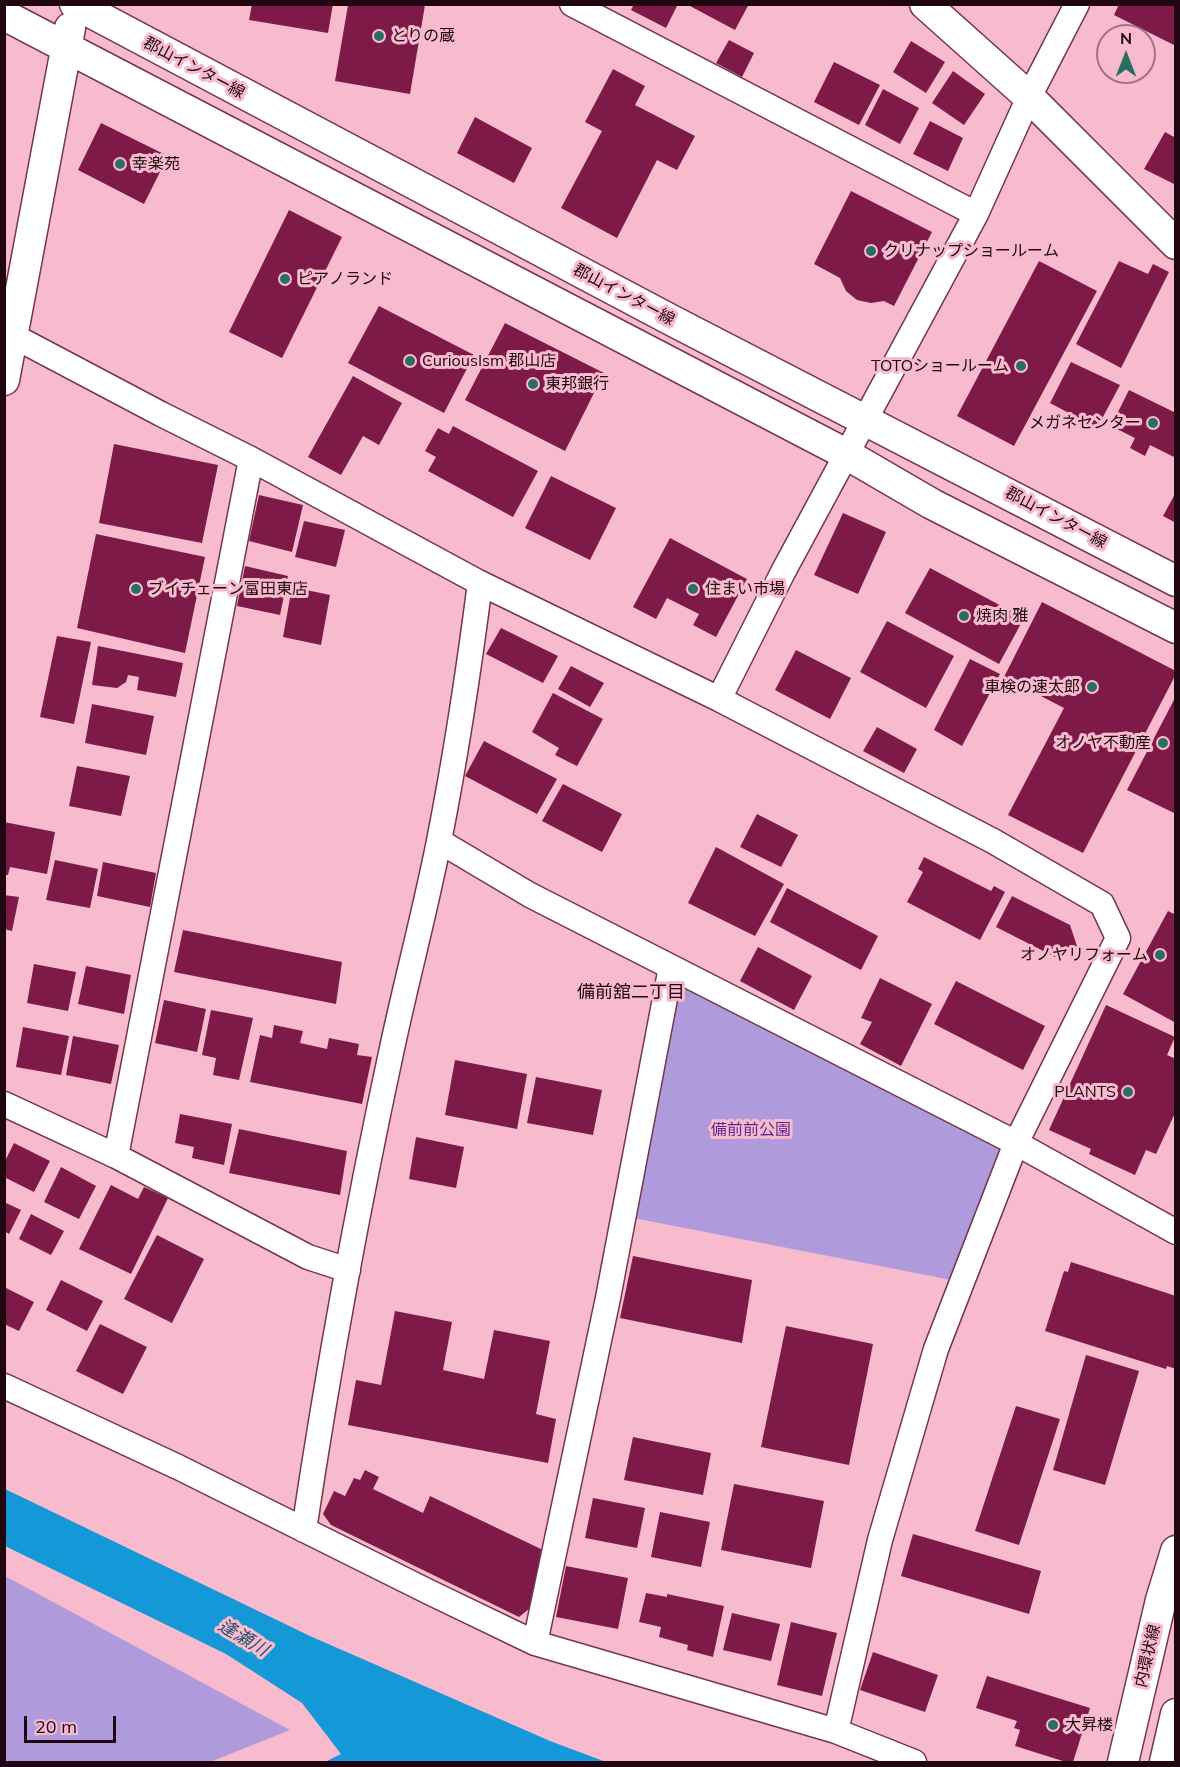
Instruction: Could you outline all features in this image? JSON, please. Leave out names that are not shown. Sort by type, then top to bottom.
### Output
[{"type":"street","points":[[4,380],[9,333],[74,4]]},
{"type":"street","name":"郡山インター線","points":[[74,4],[661,315],[1176,581]]},
{"type":"street","points":[[572,4],[976,214]]},
{"type":"street","points":[[925,4],[1029,97],[1176,244]]},
{"type":"street","points":[[719,699],[783,572],[976,214],[1029,97],[1077,4]]},
{"type":"street","points":[[4,15],[846,454],[932,504],[1176,628]]},
{"type":"street","points":[[9,333],[251,459],[480,583],[719,699],[993,842],[1102,904],[1118,938],[1016,1143],[936,1349],[880,1540],[836,1731]]},
{"type":"street","points":[[116,1156],[251,459]]},
{"type":"street","points":[[304,1530],[323,1405],[348,1270],[391,1054],[439,842],[467,682],[480,583]]},
{"type":"street","points":[[439,842],[530,896],[1016,1143],[1176,1232]]},
{"type":"street","points":[[535,1643],[608,1298],[671,967]]},
{"type":"street","points":[[4,1104],[116,1156],[308,1257],[348,1270]]},
{"type":"street","points":[[4,1386],[178,1467],[535,1643],[836,1731],[914,1762]]},
{"type":"street","name":"内環状線","points":[[1123,1762],[1161,1600],[1176,1551]]},
{"type":"street","points":[[1165,1762],[1176,1714]]},
{"type":"green space","name":"備前前公園","points":[[671,967],[1016,1143],[962,1282],[623,1216]]},
{"type":"green space","points":[[5,1576],[290,1730],[210,1762],[5,1762]]},
{"type":"water","name":"逢瀬川","points":[[5,1489],[310,1636],[550,1741],[606,1762],[325,1762],[341,1754],[302,1703],[226,1654],[5,1546]]},
{"type":"building","points":[[252,4],[333,4],[328,33],[249,20]]},
{"type":"building","points":[[634,4],[678,4],[666,28],[631,10]]},
{"type":"building","points":[[692,4],[749,4],[735,30],[690,6]]},
{"type":"building","points":[[1119,4],[1176,4],[1176,46],[1156,36],[1156,24],[1132,24],[1114,15]]},
{"type":"building","points":[[348,5],[425,5],[410,94],[335,81]]},
{"type":"building","points":[[729,40],[754,53],[742,77],[716,63]]},
{"type":"building","points":[[911,41],[945,62],[926,93],[893,72]]},
{"type":"building","points":[[834,62],[880,85],[859,125],[814,102]]},
{"type":"building","points":[[613,69],[645,86],[635,105],[695,136],[677,170],[657,160],[617,238],[561,208],[602,131],[585,122]]},
{"type":"building","points":[[953,71],[985,94],[964,125],[932,103]]},
{"type":"building","points":[[883,89],[919,108],[900,144],[865,125]]},
{"type":"building","points":[[475,117],[532,148],[514,183],[457,153]]},
{"type":"building","points":[[930,121],[963,138],[948,171],[913,154]]},
{"type":"building","points":[[101,123],[168,156],[144,204],[78,170]]},
{"type":"building","points":[[1165,132],[1176,138],[1176,185],[1144,169]]},
{"type":"building","points":[[851,191],[932,232],[894,306],[884,301],[871,303],[857,300],[846,291],[840,278],[814,264]]},
{"type":"building","points":[[289,210],[342,237],[282,358],[229,332]]},
{"type":"building","points":[[1039,261],[1097,291],[1014,446],[957,416]]},
{"type":"building","points":[[1119,261],[1148,274],[1153,264],[1169,272],[1121,368],[1076,344]]},
{"type":"building","points":[[379,306],[474,355],[444,413],[348,363]]},
{"type":"building","points":[[505,323],[604,373],[565,451],[465,400]]},
{"type":"building","points":[[1071,362],[1120,385],[1097,428],[1050,403]]},
{"type":"building","points":[[353,376],[402,403],[379,445],[363,436],[341,475],[308,457]]},
{"type":"building","points":[[1129,390],[1176,413],[1176,458],[1150,445],[1145,456],[1130,448],[1135,438],[1111,426]]},
{"type":"building","points":[[453,426],[538,471],[513,517],[428,471],[436,457],[425,451],[438,428],[449,434]]},
{"type":"building","points":[[114,444],[218,465],[202,543],[99,523]]},
{"type":"building","points":[[551,476],[616,508],[590,560],[525,528]]},
{"type":"building","points":[[1176,492],[1176,523],[1163,516]]},
{"type":"building","points":[[259,495],[303,505],[292,552],[249,541]]},
{"type":"building","points":[[843,513],[886,532],[858,594],[814,575]]},
{"type":"building","points":[[304,521],[345,530],[336,567],[295,557]]},
{"type":"building","points":[[96,534],[205,557],[185,653],[77,628]]},
{"type":"building","name":"住まい市場","points":[[670,538],[747,579],[716,637],[693,625],[699,614],[667,598],[656,619],[633,607]]},
{"type":"building","points":[[245,566],[288,576],[280,615],[237,606]]},
{"type":"building","points":[[930,568],[1024,618],[999,664],[905,613]]},
{"type":"building","points":[[292,587],[330,595],[321,645],[283,637]]},
{"type":"building","points":[[1042,602],[1176,671],[1083,853],[1008,815],[1064,708],[1004,677]]},
{"type":"building","points":[[887,621],[954,656],[926,708],[860,672]]},
{"type":"building","points":[[501,628],[558,656],[543,683],[486,654]]},
{"type":"building","points":[[57,636],[91,642],[74,724],[40,717]]},
{"type":"building","points":[[98,646],[183,663],[176,697],[137,690],[139,677],[128,675],[126,682],[117,688],[92,685]]},
{"type":"building","points":[[796,650],[851,678],[830,719],[775,690]]},
{"type":"building","points":[[970,659],[1000,674],[962,746],[934,730]]},
{"type":"building","points":[[571,666],[604,683],[590,707],[558,689]]},
{"type":"building","points":[[553,693],[603,719],[577,766],[555,755],[559,748],[532,732]]},
{"type":"building","name":"オノヤ不動産","points":[[1176,696],[1176,814],[1127,790]]},
{"type":"building","points":[[92,704],[154,716],[146,755],[85,743]]},
{"type":"building","points":[[877,727],[917,749],[904,773],[863,751]]},
{"type":"building","points":[[484,741],[557,779],[537,814],[465,776]]},
{"type":"building","points":[[77,766],[130,776],[121,816],[69,806]]},
{"type":"building","points":[[563,784],[622,814],[602,852],[542,821]]},
{"type":"building","points":[[757,814],[798,835],[781,867],[740,847]]},
{"type":"building","points":[[4,822],[55,832],[47,874],[10,867],[8,875],[4,875]]},
{"type":"building","points":[[716,847],[784,884],[755,936],[688,903]]},
{"type":"building","points":[[924,857],[991,891],[994,886],[1005,892],[980,940],[907,902],[923,872],[918,869]]},
{"type":"building","points":[[55,860],[98,869],[90,908],[46,900]]},
{"type":"building","points":[[103,862],[156,873],[150,907],[97,896]]},
{"type":"building","points":[[787,888],[878,936],[861,970],[770,922]]},
{"type":"building","points":[[4,895],[19,897],[12,931],[4,929]]},
{"type":"building","points":[[1012,896],[1070,925],[1078,949],[1055,957],[996,927]]},
{"type":"building","name":"オノヤリフォーム","points":[[1168,911],[1176,915],[1176,1023],[1123,994]]},
{"type":"building","points":[[183,930],[342,962],[336,1004],[174,972]]},
{"type":"building","points":[[758,947],[812,976],[794,1010],[740,981]]},
{"type":"building","points":[[34,964],[76,972],[68,1011],[27,1003]]},
{"type":"building","points":[[86,966],[131,975],[124,1014],[78,1004]]},
{"type":"building","points":[[880,978],[932,1004],[901,1066],[860,1044],[872,1022],[861,1018]]},
{"type":"building","points":[[956,981],[1045,1026],[1023,1070],[934,1024]]},
{"type":"building","points":[[164,1000],[206,1009],[197,1052],[155,1043]]},
{"type":"building","points":[[1106,1005],[1175,1037],[1167,1055],[1176,1059],[1176,1111],[1156,1154],[1146,1150],[1135,1175],[1089,1154],[1091,1149],[1049,1130]]},
{"type":"building","points":[[211,1010],[253,1018],[239,1080],[213,1075],[216,1058],[202,1055]]},
{"type":"building","points":[[274,1025],[303,1031],[300,1043],[327,1049],[329,1038],[359,1044],[357,1055],[372,1057],[362,1104],[250,1082],[260,1035],[272,1038]]},
{"type":"building","points":[[23,1027],[69,1036],[61,1075],[16,1067]]},
{"type":"building","points":[[73,1036],[119,1045],[111,1084],[66,1075]]},
{"type":"building","points":[[455,1060],[527,1074],[517,1129],[445,1115]]},
{"type":"building","points":[[536,1077],[602,1090],[593,1135],[527,1123]]},
{"type":"building","points":[[180,1114],[232,1124],[224,1165],[192,1158],[194,1147],[175,1143]]},
{"type":"building","points":[[239,1129],[347,1151],[340,1195],[229,1173]]},
{"type":"building","points":[[416,1137],[464,1147],[456,1188],[409,1179]]},
{"type":"building","points":[[14,1143],[50,1161],[34,1192],[4,1177],[4,1163]]},
{"type":"building","points":[[61,1167],[96,1186],[79,1219],[44,1202]]},
{"type":"building","points":[[111,1185],[138,1199],[144,1187],[168,1198],[131,1274],[79,1249]]},
{"type":"building","points":[[4,1202],[21,1210],[9,1234],[4,1231]]},
{"type":"building","points":[[31,1214],[64,1231],[51,1255],[19,1239]]},
{"type":"building","points":[[157,1235],[204,1259],[172,1323],[124,1299]]},
{"type":"building","points":[[633,1256],[752,1280],[742,1343],[620,1318]]},
{"type":"building","points":[[1071,1262],[1176,1296],[1176,1369],[1167,1366],[1166,1369],[1045,1331],[1064,1271],[1068,1272]]},
{"type":"building","points":[[61,1280],[103,1301],[87,1331],[46,1310]]},
{"type":"building","points":[[4,1287],[34,1302],[19,1331],[4,1324]]},
{"type":"building","points":[[395,1311],[452,1322],[443,1370],[484,1379],[494,1330],[550,1341],[536,1414],[556,1419],[548,1463],[348,1425],[356,1380],[381,1385]]},
{"type":"building","points":[[100,1324],[147,1347],[123,1394],[76,1371]]},
{"type":"building","points":[[786,1326],[873,1344],[849,1465],[761,1447]]},
{"type":"building","points":[[1086,1355],[1139,1371],[1105,1485],[1053,1470]]},
{"type":"building","points":[[1016,1406],[1060,1419],[1019,1545],[975,1531]]},
{"type":"building","points":[[633,1437],[711,1453],[703,1495],[624,1480]]},
{"type":"building","points":[[365,1470],[379,1477],[373,1489],[423,1513],[430,1496],[543,1550],[529,1609],[519,1617],[331,1525],[323,1514],[334,1491],[345,1496],[354,1478],[360,1480]]},
{"type":"building","points":[[734,1484],[824,1501],[811,1568],[721,1550]]},
{"type":"building","points":[[593,1498],[645,1508],[637,1548],[585,1538]]},
{"type":"building","points":[[660,1512],[710,1522],[701,1567],[651,1557]]},
{"type":"building","points":[[913,1534],[1041,1571],[1029,1614],[901,1576]]},
{"type":"building","points":[[566,1566],[628,1578],[618,1629],[556,1617]]},
{"type":"building","points":[[646,1593],[667,1597],[667,1594],[724,1606],[713,1657],[687,1650],[688,1645],[659,1637],[661,1627],[639,1622]]},
{"type":"building","points":[[732,1613],[780,1624],[771,1661],[723,1650]]},
{"type":"building","points":[[791,1622],[837,1633],[822,1696],[777,1685]]},
{"type":"building","points":[[873,1652],[938,1675],[925,1712],[860,1690]]},
{"type":"building","points":[[987,1676],[1090,1708],[1073,1762],[1066,1762],[1015,1746],[1020,1730],[1014,1728],[1017,1721],[976,1708]]},
{"type":"place","name":"とりの蔵","points":[[379,36]]},
{"type":"place","name":"幸楽苑","points":[[120,164]]},
{"type":"place","name":"クリナップショールーム","points":[[871,251]]},
{"type":"place","name":"ピアノランド","points":[[285,279]]},
{"type":"place","name":"CuriousIsm 郡山店","points":[[410,361]]},
{"type":"place","name":"TOTOショールーム","points":[[1021,366]]},
{"type":"place","name":"東邦銀行","points":[[533,384]]},
{"type":"place","name":"メガネセンター","points":[[1153,423]]},
{"type":"place","name":"ブイチェーン富田東店","points":[[136,589]]},
{"type":"place","name":"住まい市場","points":[[693,589]]},
{"type":"place","name":"焼肉 雅","points":[[964,616]]},
{"type":"place","name":"車検の速太郎","points":[[1092,687]]},
{"type":"place","name":"オノヤ不動産","points":[[1163,743]]},
{"type":"place","name":"オノヤリフォーム","points":[[1160,955]]},
{"type":"place","name":"PLANTS","points":[[1128,1092]]},
{"type":"place","name":"大昇楼","points":[[1053,1725]]},
{"type":"district","name":"備前舘二丁目","points":[[631,993]]}]
